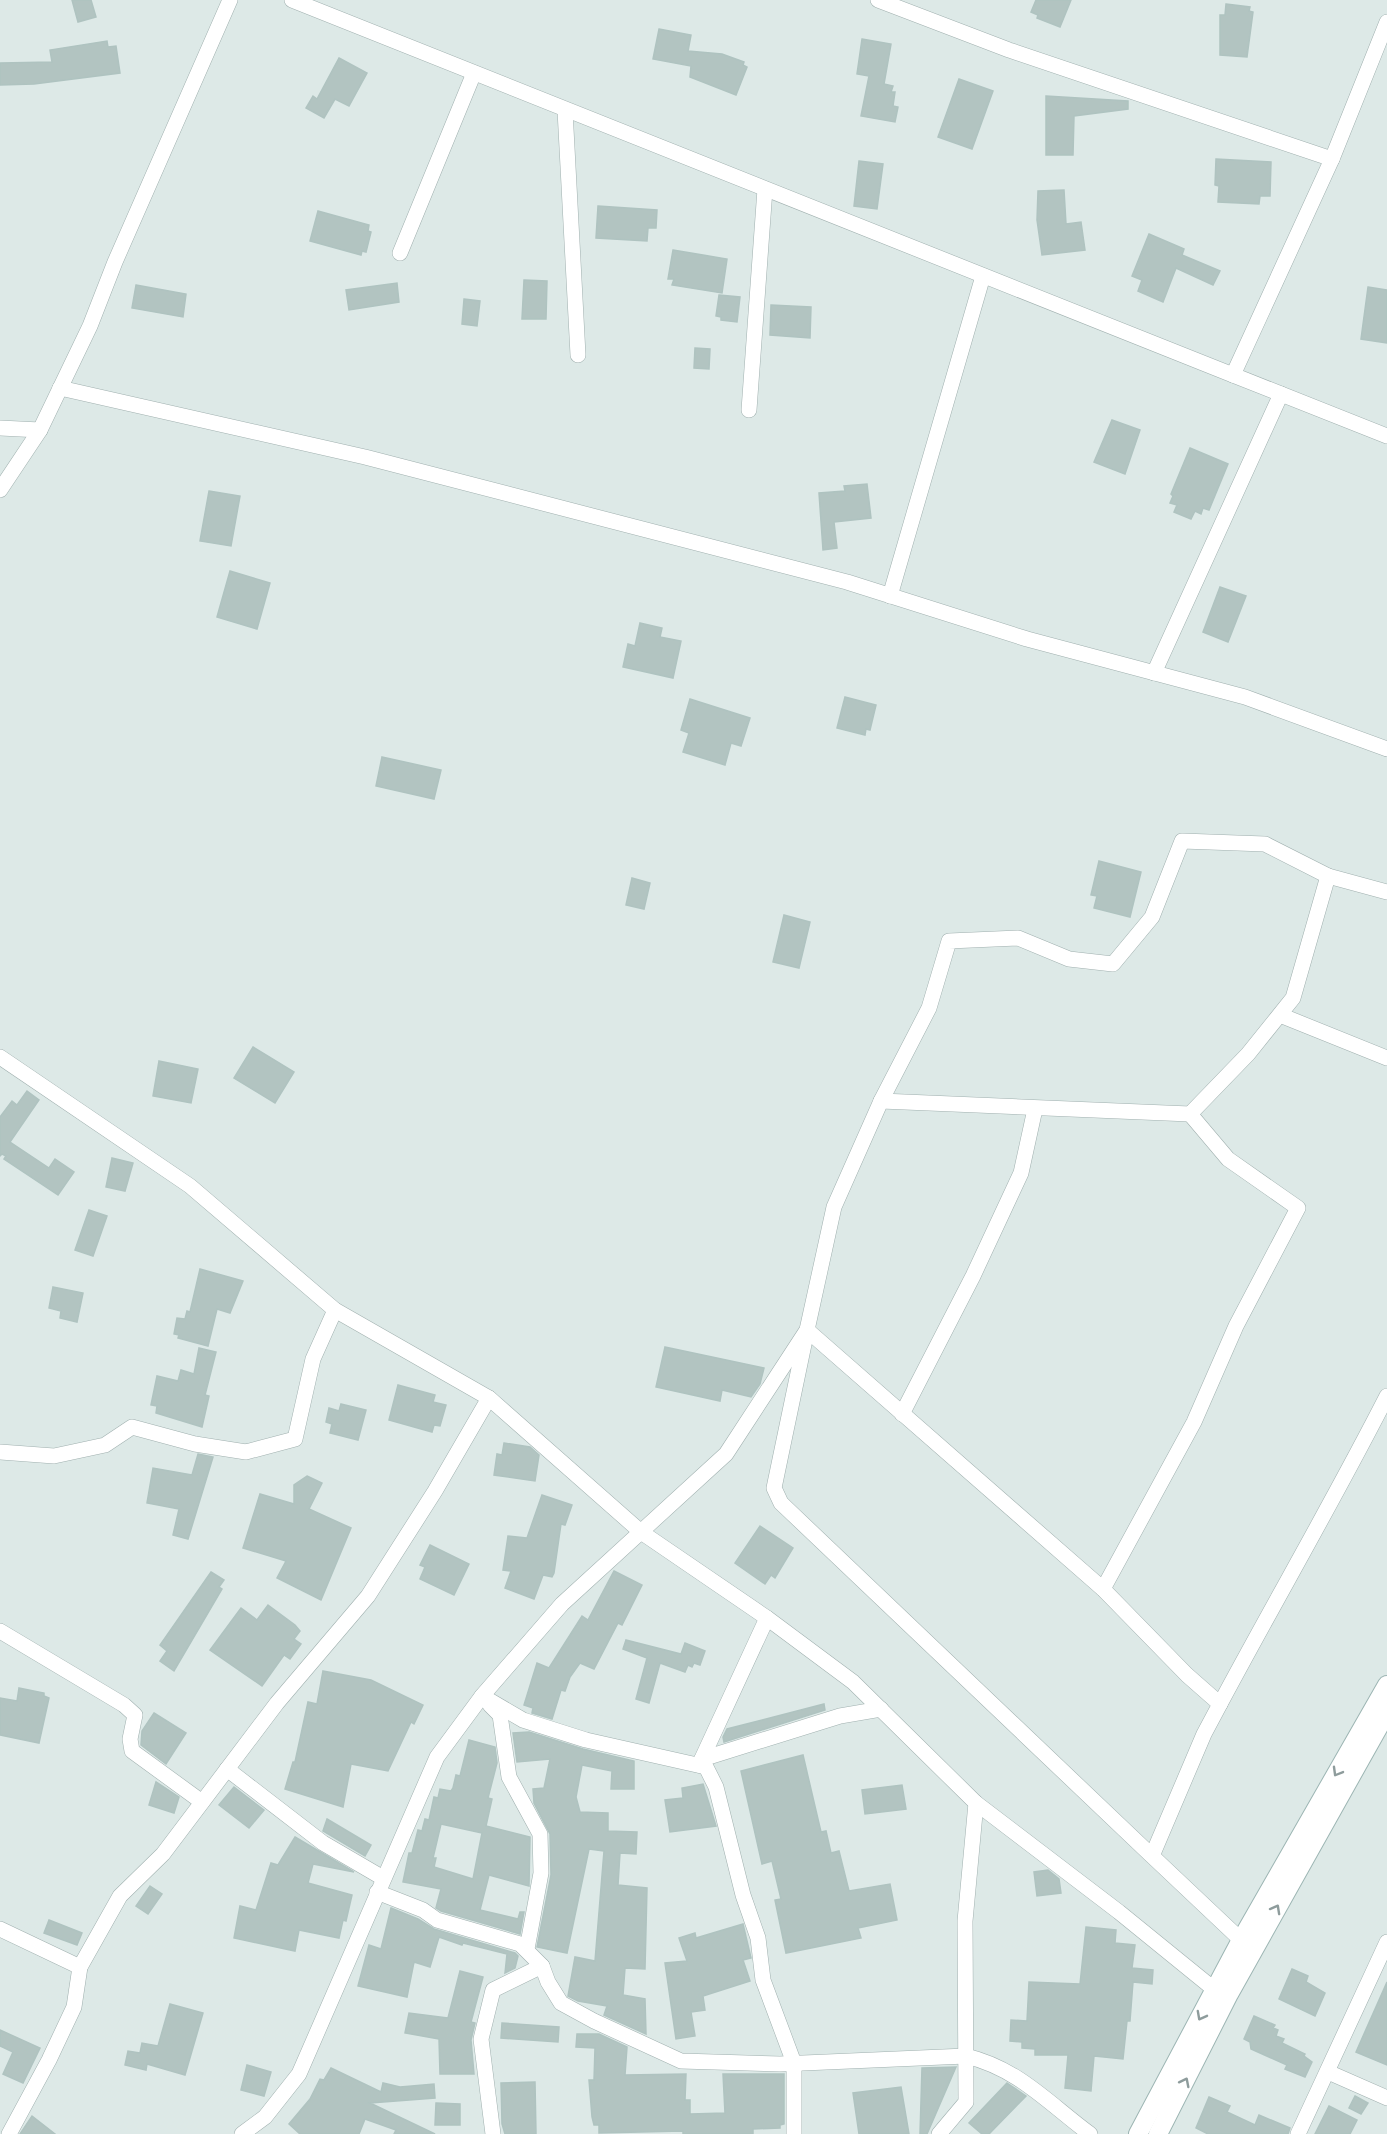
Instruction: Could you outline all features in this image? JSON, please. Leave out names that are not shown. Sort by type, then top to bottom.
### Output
[{"type":"main road","points":[[1138,2134],[1241,1940],[1387,1685]]},
{"type":"main road","points":[[1158,2134],[1229,1994],[1387,1712]]},
{"type":"street","points":[[0,490],[40,430],[90,326],[115,262],[230,0]]},
{"type":"street","points":[[292,0],[1387,436]]},
{"type":"street","points":[[878,0],[1009,50],[1332,159]]},
{"type":"street","points":[[1233,375],[1332,159],[1387,22]]},
{"type":"street","points":[[400,253],[474,73]]},
{"type":"street","points":[[565,110],[578,355]]},
{"type":"street","points":[[749,410],[765,189]]},
{"type":"street","points":[[890,596],[983,276]]},
{"type":"street","points":[[60,388],[365,457],[847,582],[1027,639],[1245,697],[1387,749]]},
{"type":"street","points":[[1154,673],[1281,394]]},
{"type":"street","points":[[0,428],[40,430]]},
{"type":"street","points":[[1241,1940],[781,1503],[774,1488],[834,1207],[881,1101],[929,1008],[949,940],[1018,938],[1068,959],[1113,964],[1152,917],[1182,841],[1265,844],[1328,876],[1387,892]]},
{"type":"street","points":[[881,1101],[1190,1114],[1248,1054],[1293,998],[1328,876]]},
{"type":"street","points":[[1280,1015],[1387,1058]]},
{"type":"street","points":[[0,1057],[190,1186],[335,1310],[489,1398],[641,1532],[767,1618],[853,1682],[976,1803],[1119,1912],[1215,1990]]},
{"type":"street","points":[[902,1413],[973,1276],[1022,1173],[1035,1109]]},
{"type":"street","points":[[1103,1589],[1194,1422],[1236,1326],[1298,1208],[1228,1159],[1190,1114]]},
{"type":"street","points":[[0,1452],[54,1456],[105,1445],[132,1427],[195,1444],[246,1452],[295,1438],[313,1359],[335,1310]]},
{"type":"street","points":[[807,1330],[1103,1589],[1187,1675],[1220,1704]]},
{"type":"street","points":[[242,2134],[265,2117],[299,2074],[436,1757],[482,1696],[562,1604],[726,1454],[807,1330]]},
{"type":"street","points":[[1152,1856],[1204,1734],[1294,1567],[1340,1488],[1387,1396]]},
{"type":"street","points":[[9,2134],[49,2060],[74,2007],[80,1967],[120,1896],[163,1854],[277,1703],[368,1596],[435,1491],[489,1398]]},
{"type":"street","points":[[700,1762],[767,1618]]},
{"type":"street","points":[[0,1631],[130,1710],[135,1715],[130,1739],[132,1751],[202,1802]]},
{"type":"street","points":[[482,1696],[523,1720],[586,1740],[700,1762],[706,1767],[716,1786],[743,1895],[758,1938],[764,1980],[794,2063],[794,2134]]},
{"type":"street","points":[[482,1696],[500,1715],[509,1778],[540,1834],[541,1873],[527,1949]]},
{"type":"street","points":[[700,1762],[840,1716],[881,1709]]},
{"type":"street","points":[[227,1769],[380,1885],[437,1920],[520,1944],[542,1966],[548,1982],[561,2002],[668,2056],[693,2063],[794,2063],[966,2056],[988,2062],[1012,2073],[1090,2134]]},
{"type":"street","points":[[939,2134],[966,2102],[965,1921],[976,1803]]},
{"type":"street","points":[[0,1929],[80,1967]]},
{"type":"street","points":[[1298,2134],[1387,1942]]},
{"type":"street","points":[[493,2134],[481,2039],[493,1990],[542,1966]]},
{"type":"street","points":[[1328,2072],[1387,2098]]},
{"type":"building","points":[[72,0],[91,0],[96,17],[78,22]]},
{"type":"building","points":[[1036,0],[1071,0],[1060,27],[1037,18],[1038,15],[1031,12]]},
{"type":"building","points":[[1226,4],[1250,7],[1249,11],[1253,12],[1247,57],[1220,55],[1220,15],[1225,15]]},
{"type":"building","points":[[659,29],[691,35],[688,51],[722,54],[744,62],[743,65],[747,67],[736,95],[690,77],[691,66],[653,59]]},
{"type":"building","points":[[862,39],[891,44],[884,84],[893,86],[891,92],[895,92],[893,106],[898,107],[895,122],[861,116],[869,76],[857,74]]},
{"type":"building","points":[[107,41],[108,47],[116,46],[120,73],[34,84],[0,85],[0,63],[52,62],[50,50]]},
{"type":"building","points":[[339,58],[367,73],[349,106],[335,99],[324,118],[306,108],[313,96],[317,99]]},
{"type":"building","points":[[959,79],[993,91],[972,149],[938,137]]},
{"type":"building","points":[[1046,96],[1128,101],[1128,109],[1074,116],[1073,155],[1046,155]]},
{"type":"building","points":[[1216,159],[1271,162],[1270,196],[1260,196],[1259,204],[1218,202],[1219,186],[1215,185]]},
{"type":"building","points":[[859,161],[883,164],[877,209],[854,206]]},
{"type":"building","points":[[1064,190],[1066,224],[1081,222],[1085,250],[1042,255],[1037,220],[1038,191]]},
{"type":"building","points":[[598,206],[657,210],[656,228],[648,228],[647,241],[596,238]]},
{"type":"building","points":[[318,211],[369,225],[368,231],[371,232],[366,252],[362,251],[361,255],[310,241]]},
{"type":"building","points":[[1149,234],[1184,249],[1182,255],[1220,271],[1213,285],[1176,268],[1163,302],[1138,291],[1142,280],[1132,276]]},
{"type":"building","points":[[673,250],[727,259],[722,293],[672,285],[674,279],[668,279]]},
{"type":"building","points":[[524,280],[547,281],[546,319],[522,319]]},
{"type":"building","points":[[397,283],[399,302],[349,310],[346,290]]},
{"type":"building","points":[[136,285],[186,294],[183,317],[132,308]]},
{"type":"building","points":[[1368,287],[1387,290],[1387,343],[1361,339]]},
{"type":"building","points":[[719,295],[740,297],[737,322],[721,320],[721,317],[716,316]]},
{"type":"building","points":[[464,299],[480,301],[477,326],[462,324]]},
{"type":"building","points":[[771,305],[811,307],[810,338],[770,335]]},
{"type":"building","points":[[695,348],[710,349],[709,369],[694,368]]},
{"type":"building","points":[[1112,420],[1140,430],[1125,474],[1094,462]]},
{"type":"building","points":[[1190,448],[1228,464],[1209,510],[1203,508],[1201,514],[1195,511],[1191,519],[1174,512],[1177,505],[1170,503],[1173,496],[1171,494]]},
{"type":"building","points":[[867,484],[871,518],[834,522],[837,548],[823,550],[819,493],[845,491],[844,486]]},
{"type":"building","points":[[209,491],[240,496],[231,546],[200,541]]},
{"type":"building","points":[[230,571],[270,583],[257,629],[217,617]]},
{"type":"building","points":[[1220,587],[1246,596],[1228,642],[1203,632]]},
{"type":"building","points":[[640,623],[662,628],[660,637],[681,641],[673,678],[623,667],[628,644],[635,646]]},
{"type":"building","points":[[845,697],[876,705],[870,730],[866,729],[865,735],[837,728]]},
{"type":"building","points":[[690,699],[750,718],[741,746],[731,743],[725,765],[683,752],[689,733],[681,730]]},
{"type":"building","points":[[382,757],[441,770],[434,799],[376,786]]},
{"type":"building","points":[[1099,861],[1141,872],[1130,917],[1094,908],[1097,896],[1091,895]]},
{"type":"building","points":[[632,878],[650,883],[644,909],[626,905]]},
{"type":"building","points":[[784,915],[810,922],[799,968],[773,962]]},
{"type":"building","points":[[253,1047],[294,1072],[275,1103],[234,1078]]},
{"type":"building","points":[[159,1061],[198,1069],[191,1103],[153,1096]]},
{"type":"building","points":[[27,1091],[39,1100],[10,1142],[49,1168],[55,1159],[74,1172],[58,1195],[4,1159],[6,1156],[2,1154],[0,1156],[0,1117],[12,1101],[17,1105]]},
{"type":"building","points":[[112,1158],[133,1163],[125,1191],[106,1187]]},
{"type":"building","points":[[89,1210],[107,1216],[93,1256],[75,1250]]},
{"type":"building","points":[[200,1269],[243,1281],[230,1313],[217,1309],[208,1346],[178,1338],[179,1335],[174,1334],[177,1318],[185,1319],[187,1311],[190,1312]]},
{"type":"building","points":[[53,1287],[83,1293],[77,1322],[60,1318],[61,1311],[49,1308]]},
{"type":"building","points":[[665,1347],[764,1368],[760,1384],[751,1397],[722,1390],[720,1401],[656,1387]]},
{"type":"building","points":[[199,1348],[216,1352],[205,1395],[209,1396],[202,1427],[156,1413],[157,1406],[151,1405],[157,1376],[178,1381],[181,1370],[194,1374]]},
{"type":"building","points":[[398,1385],[435,1395],[433,1402],[446,1405],[440,1426],[434,1425],[432,1432],[389,1420]]},
{"type":"building","points":[[341,1404],[366,1410],[358,1440],[330,1433],[332,1424],[326,1422],[329,1408],[339,1411]]},
{"type":"building","points":[[504,1443],[530,1447],[539,1455],[535,1481],[494,1475],[497,1454],[502,1455]]},
{"type":"building","points":[[198,1454],[213,1457],[188,1539],[173,1535],[179,1509],[147,1503],[153,1468],[192,1475]]},
{"type":"building","points":[[307,1476],[322,1483],[309,1509],[351,1528],[321,1600],[277,1578],[286,1561],[243,1548],[260,1494],[294,1504],[294,1485]]},
{"type":"building","points":[[542,1495],[572,1505],[565,1525],[561,1524],[554,1573],[552,1577],[543,1575],[534,1599],[505,1588],[511,1571],[503,1570],[508,1536],[527,1538]]},
{"type":"building","points":[[760,1526],[793,1548],[775,1578],[771,1575],[765,1584],[735,1563]]},
{"type":"building","points":[[430,1545],[469,1564],[454,1595],[420,1579],[425,1567],[420,1565]]},
{"type":"building","points":[[614,1571],[642,1585],[622,1625],[618,1623],[594,1669],[580,1663],[570,1677],[565,1691],[561,1690],[552,1719],[532,1713],[533,1708],[524,1705],[537,1663],[549,1668],[582,1616],[588,1620]]},
{"type":"building","points":[[211,1572],[224,1580],[219,1587],[222,1589],[174,1671],[160,1661],[167,1651],[160,1645]]},
{"type":"building","points":[[268,1605],[295,1625],[300,1631],[294,1639],[301,1644],[290,1659],[284,1655],[262,1686],[210,1650],[241,1608],[257,1620]]},
{"type":"building","points":[[626,1640],[681,1654],[685,1643],[705,1651],[700,1665],[694,1663],[692,1667],[688,1665],[685,1672],[660,1663],[649,1703],[636,1699],[647,1658],[623,1649]]},
{"type":"building","points":[[323,1671],[371,1680],[423,1705],[414,1724],[411,1722],[388,1771],[351,1764],[343,1807],[285,1789],[293,1762],[295,1762],[308,1702],[317,1704]]},
{"type":"building","points":[[19,1688],[44,1693],[44,1696],[49,1698],[39,1743],[0,1735],[0,1698],[17,1701]]},
{"type":"building","points":[[824,1704],[825,1710],[724,1742],[723,1737],[727,1729]]},
{"type":"building","points":[[154,1713],[186,1733],[166,1764],[141,1745],[142,1731]]},
{"type":"building","points":[[529,1732],[583,1749],[634,1761],[634,1789],[611,1789],[612,1771],[582,1765],[576,1797],[580,1812],[608,1813],[608,1831],[637,1832],[636,1854],[620,1853],[618,1885],[647,1888],[645,1969],[625,1968],[623,1995],[645,1999],[646,2034],[604,2015],[607,2006],[578,2001],[568,1996],[575,1957],[595,1961],[604,1851],[589,1849],[567,1953],[537,1947],[551,1875],[550,1834],[534,1803],[533,1789],[544,1788],[550,1759],[517,1762],[513,1733]]},
{"type":"building","points":[[469,1740],[495,1747],[497,1763],[488,1798],[492,1799],[486,1826],[530,1837],[529,1886],[489,1875],[480,1910],[518,1919],[520,1912],[524,1912],[520,1934],[441,1911],[436,1908],[441,1889],[403,1882],[409,1853],[412,1853],[418,1830],[422,1831],[425,1819],[429,1820],[434,1797],[438,1798],[440,1789],[451,1791],[456,1775],[460,1776]],"holes":[[[441,1824],[482,1833],[473,1879],[434,1867],[436,1858],[433,1858]]]},
{"type":"building","points":[[803,1755],[821,1832],[826,1831],[831,1853],[839,1851],[849,1891],[890,1884],[897,1920],[858,1928],[861,1938],[786,1953],[775,1900],[781,1899],[772,1861],[762,1864],[741,1771]]},
{"type":"building","points":[[156,1782],[179,1797],[174,1813],[149,1805]]},
{"type":"building","points":[[703,1784],[716,1826],[670,1832],[665,1800],[683,1798],[682,1788]]},
{"type":"building","points":[[902,1785],[906,1809],[865,1814],[862,1790]]},
{"type":"building","points":[[234,1787],[264,1810],[249,1828],[219,1805]]},
{"type":"building","points":[[327,1819],[371,1845],[365,1856],[323,1831]]},
{"type":"building","points":[[295,1837],[354,1872],[313,1864],[308,1883],[352,1895],[339,1938],[299,1930],[295,1951],[234,1938],[240,1906],[256,1910],[271,1863],[278,1865]]},
{"type":"building","points":[[1048,1870],[1059,1879],[1061,1893],[1037,1896],[1034,1872]]},
{"type":"building","points":[[150,1886],[162,1894],[148,1914],[136,1906]]},
{"type":"building","points":[[391,1908],[418,1919],[434,1929],[515,1953],[518,1956],[515,1968],[505,1973],[507,1954],[463,1943],[462,1945],[439,1937],[430,1967],[414,1962],[407,1997],[358,1986],[369,1945],[381,1949]]},
{"type":"building","points":[[49,1920],[82,1933],[77,1945],[44,1933]]},
{"type":"building","points":[[743,1924],[751,1958],[743,1960],[750,1981],[703,1996],[705,2010],[691,2012],[695,2036],[676,2039],[665,1963],[687,1961],[679,1938],[695,1933],[696,1938]]},
{"type":"building","points":[[1086,1927],[1116,1930],[1115,1943],[1135,1945],[1132,1968],[1153,1970],[1152,1984],[1133,1982],[1130,2021],[1127,2021],[1123,2059],[1094,2056],[1091,2091],[1065,2088],[1068,2055],[1035,2055],[1035,2049],[1022,2048],[1022,2042],[1010,2041],[1011,2020],[1027,2021],[1029,1982],[1080,1984]]},
{"type":"building","points":[[1292,1969],[1308,1976],[1306,1982],[1325,1993],[1315,2016],[1279,1999]]},
{"type":"building","points":[[460,1971],[483,1977],[471,2022],[475,2023],[471,2040],[474,2074],[440,2074],[439,2039],[405,2033],[409,2013],[448,2018]]},
{"type":"building","points":[[1387,1982],[1387,2065],[1356,2052]]},
{"type":"building","points":[[170,2004],[203,2013],[185,2075],[147,2064],[146,2070],[125,2065],[128,2051],[140,2053],[142,2043],[158,2046]]},
{"type":"building","points":[[1254,2016],[1275,2025],[1273,2028],[1278,2030],[1276,2036],[1284,2039],[1282,2043],[1305,2054],[1304,2056],[1312,2062],[1305,2077],[1285,2069],[1287,2065],[1251,2049],[1250,2042],[1244,2039]]},
{"type":"building","points":[[502,2023],[559,2027],[558,2042],[501,2038]]},
{"type":"building","points":[[0,2030],[40,2048],[23,2083],[3,2074],[13,2052],[0,2046]]},
{"type":"building","points":[[577,2034],[599,2034],[627,2047],[625,2075],[686,2074],[685,2100],[690,2100],[690,2114],[725,2113],[723,2074],[784,2074],[784,2124],[780,2125],[780,2128],[753,2129],[753,2134],[683,2134],[683,2131],[599,2133],[599,2125],[594,2125],[592,2117],[589,2080],[594,2080],[595,2048],[576,2047]]},
{"type":"building","points":[[247,2065],[271,2072],[264,2096],[241,2090]]},
{"type":"building","points":[[956,2067],[927,2134],[920,2134],[922,2068]]},
{"type":"building","points":[[331,2068],[381,2092],[383,2083],[400,2087],[434,2084],[435,2098],[370,2103],[435,2134],[394,2134],[396,2130],[365,2119],[359,2134],[300,2134],[289,2124],[310,2099],[320,2079],[324,2080]]},
{"type":"building","points":[[535,2082],[536,2134],[505,2134],[502,2124],[501,2083]]},
{"type":"building","points":[[1007,2083],[1026,2096],[989,2134],[982,2134],[969,2123]]},
{"type":"building","points":[[901,2087],[909,2134],[859,2134],[853,2093]]},
{"type":"building","points":[[1355,2096],[1368,2103],[1361,2114],[1349,2108]]},
{"type":"building","points":[[1209,2097],[1230,2106],[1227,2112],[1255,2125],[1259,2115],[1290,2128],[1288,2134],[1208,2134],[1196,2128]]},
{"type":"building","points":[[436,2103],[460,2104],[460,2125],[435,2125]]},
{"type":"building","points":[[1329,2106],[1357,2120],[1350,2134],[1315,2134]]},
{"type":"building","points":[[32,2116],[55,2134],[20,2134]]}]
